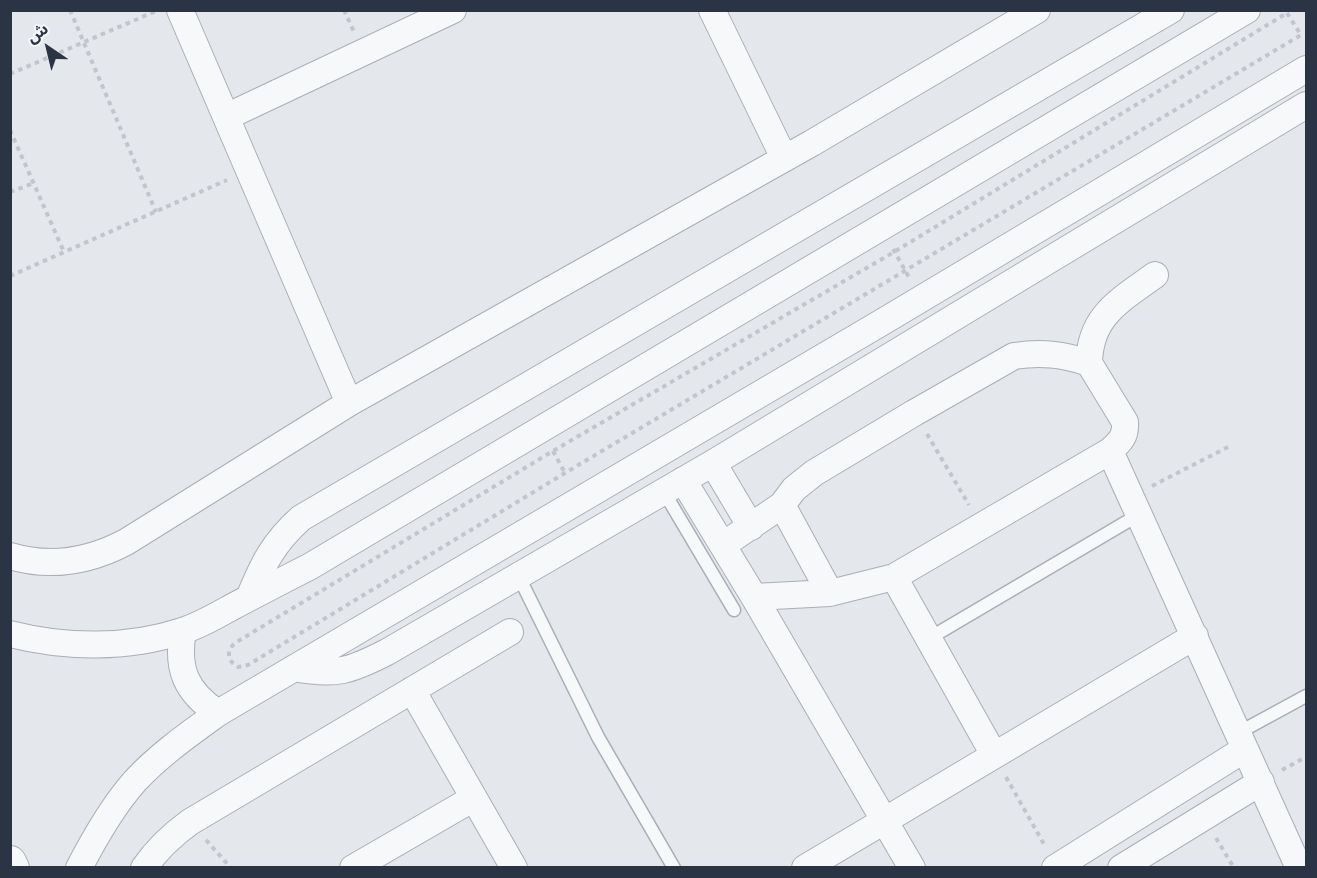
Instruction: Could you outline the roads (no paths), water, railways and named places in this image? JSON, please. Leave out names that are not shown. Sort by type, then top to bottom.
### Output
[{"type":"street","points":[[180,10],[349,403]]},
{"type":"street","points":[[226,117],[453,10]]},
{"type":"street","points":[[712,10],[784,158]]},
{"type":"street","points":[[10,556],[27,561],[65,562],[103,554],[126,542],[349,403],[784,158],[1037,10]]},
{"type":"street","points":[[249,598],[268,556],[282,535],[301,518],[1171,10]]},
{"type":"street","points":[[10,634],[30,639],[79,644],[128,643],[183,631],[249,598],[547,440],[881,228],[1247,10]]},
{"type":"street","points":[[79,867],[99,829],[135,781],[174,746],[218,713],[879,324],[1306,69]]},
{"type":"street","points":[[294,668],[321,673],[346,671],[387,652],[713,463],[1306,105]]},
{"type":"street","points":[[744,603],[830,593],[894,576],[1110,451],[1122,441],[1125,422],[1089,363],[1089,348],[1099,322],[1107,311],[1155,275]]},
{"type":"street","points":[[879,324],[896,352]]},
{"type":"street","points":[[723,545],[782,505],[794,489],[814,473],[1014,357],[1033,353],[1052,354],[1089,363]]},
{"type":"street","points":[[1110,451],[1299,867]]},
{"type":"street","points":[[713,463],[751,527]]},
{"type":"street","points":[[674,486],[723,545],[744,603],[885,820],[912,867]]},
{"type":"street","points":[[782,505],[830,593]]},
{"type":"street","points":[[894,576],[994,756]]},
{"type":"street","points":[[183,631],[180,647],[185,679],[204,704],[218,713]]},
{"type":"street","points":[[144,867],[155,852],[190,822],[510,632]]},
{"type":"street","points":[[805,867],[1195,636]]},
{"type":"street","points":[[412,690],[514,867]]},
{"type":"street","points":[[1056,867],[1242,741]]},
{"type":"street","points":[[1121,867],[1261,782]]},
{"type":"street","points":[[353,867],[474,798]]},
{"type":"street","points":[[10,862],[13,867]]},
{"type":"lane","points":[[674,486],[744,603]]},
{"type":"lane","points":[[928,639],[1136,505]]},
{"type":"lane","points":[[519,577],[598,737],[674,867]]},
{"type":"lane","points":[[1242,741],[1306,696]]}]
